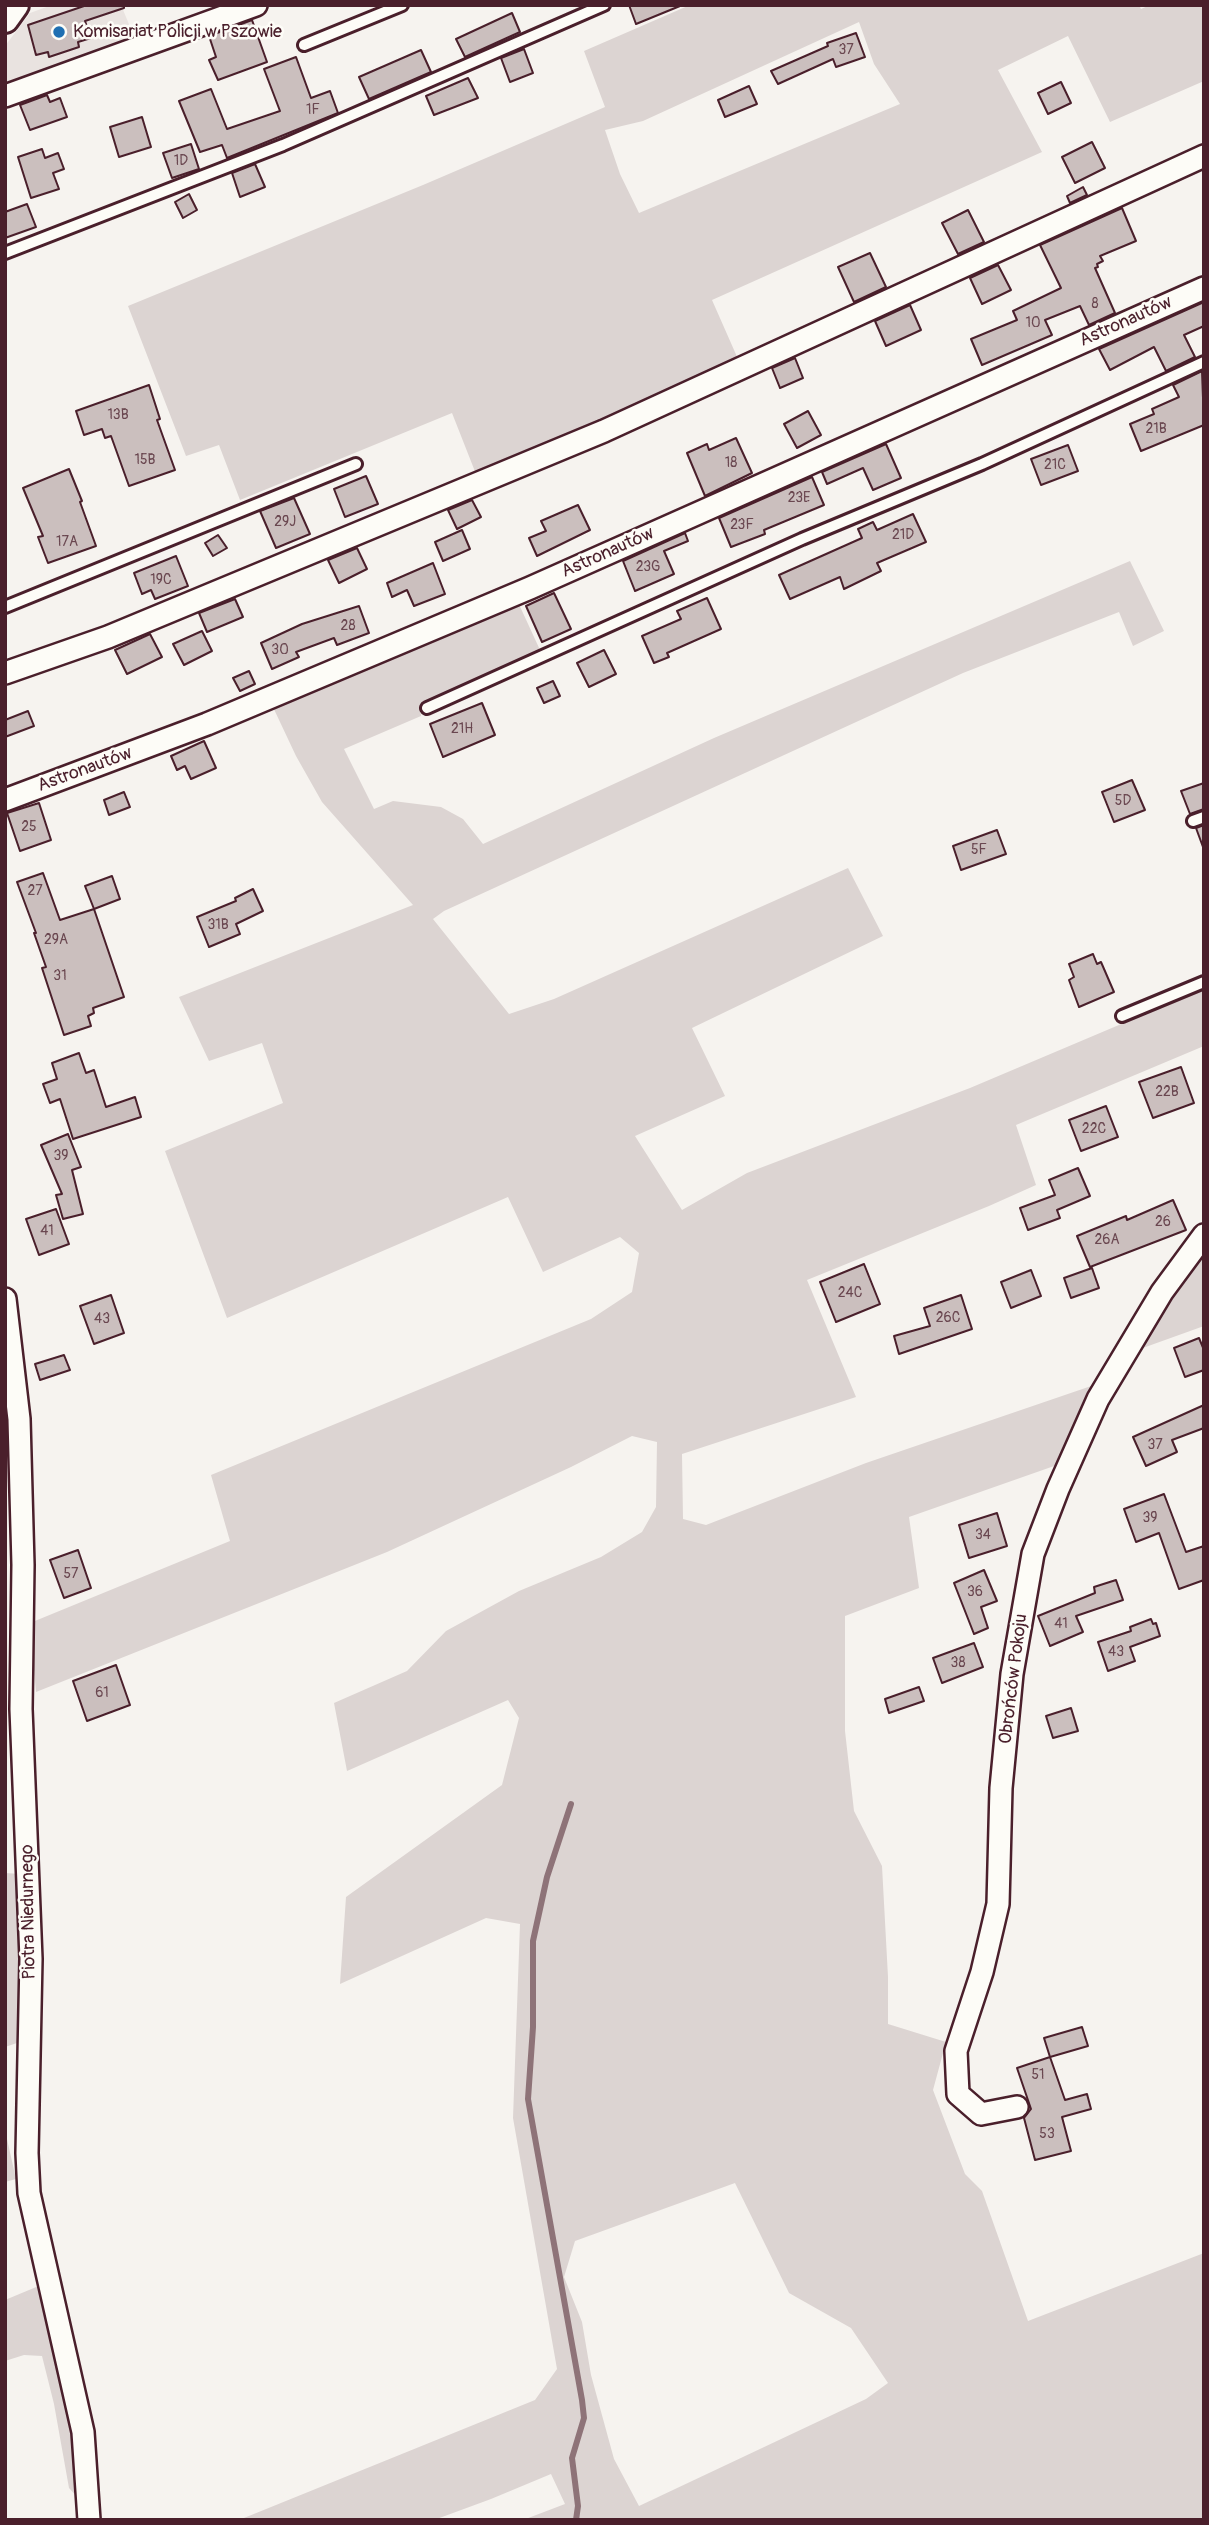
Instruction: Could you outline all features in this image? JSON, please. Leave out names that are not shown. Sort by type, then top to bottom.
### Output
[{"type":"street","points":[[5,19],[15,5]]},
{"type":"street","points":[[5,96],[256,5]]},
{"type":"street","points":[[5,673],[108,636],[604,431],[1204,156]]},
{"type":"street","name":"Astronautów","points":[[5,800],[207,724],[530,588],[1204,288]]},
{"type":"street","name":"Obrońców Pokoju","points":[[1017,2107],[981,2114],[958,2094],[956,2051],[982,1972],[998,1904],[1001,1788],[1012,1674],[1033,1554],[1098,1399],[1162,1292],[1204,1235]]},
{"type":"street","name":"Piotra Niedurnego","points":[[5,1299],[19,1419],[23,1565],[22,1709],[31,1959],[27,2153],[29,2193],[83,2432],[89,2520]]},
{"type":"lane","points":[[304,45],[402,5]]},
{"type":"lane","points":[[5,253],[283,145],[604,5]]},
{"type":"lane","points":[[427,708],[802,539],[982,464],[1204,362]]},
{"type":"lane","points":[[5,607],[356,464]]},
{"type":"lane","points":[[1122,1016],[1204,982]]},
{"type":"shaded area","points":[[52,5],[121,5],[138,46],[5,91],[5,46],[30,13]]},
{"type":"shaded area","points":[[690,5],[1139,5],[1141,9],[1150,5],[1204,5],[1204,81],[1110,122],[1068,36],[998,70],[1042,152],[712,300],[738,359],[476,474],[452,413],[240,500],[219,445],[186,456],[128,306],[605,107],[584,51]],"holes":[[[859,22],[874,64],[900,104],[639,213],[620,174],[605,130],[643,121]]]},
{"type":"shaded area","points":[[1130,561],[1164,631],[1133,646],[1119,612],[963,673],[444,911],[433,919],[509,1014],[554,999],[848,868],[883,936],[692,1028],[725,1096],[635,1136],[682,1210],[747,1173],[970,1088],[1204,989],[1204,1046],[1016,1125],[1036,1185],[807,1280],[856,1397],[682,1454],[683,1519],[706,1525],[866,1463],[1100,1383],[1057,1465],[909,1517],[919,1588],[845,1616],[845,1731],[854,1811],[882,1866],[888,2024],[946,2042],[933,2090],[965,2174],[982,2191],[1028,2321],[1204,2253],[1204,2520],[523,2520],[565,2504],[551,2474],[434,2520],[239,2520],[535,2400],[557,2369],[513,2118],[520,1924],[486,1918],[340,1984],[346,1897],[502,1785],[519,1718],[508,1700],[347,1771],[334,1703],[407,1671],[446,1631],[519,1591],[601,1557],[642,1532],[656,1507],[657,1442],[632,1436],[387,1552],[36,1692],[30,1623],[230,1541],[211,1475],[591,1319],[632,1292],[639,1253],[620,1237],[543,1272],[508,1197],[227,1318],[165,1151],[283,1103],[262,1043],[209,1061],[179,997],[413,905],[322,802],[272,705],[517,600],[540,650],[420,706],[421,716],[344,749],[374,809],[393,801],[441,807],[463,819],[483,844],[714,738]],"holes":[[[735,2183],[789,2293],[851,2328],[888,2383],[866,2399],[639,2506],[614,2459],[591,2375],[582,2322],[564,2277],[575,2241]]]},
{"type":"shaded area","points":[[1204,1255],[1204,1326],[1140,1349],[1164,1302],[1195,1258]]},
{"type":"shaded area","points":[[5,1873],[21,1874],[23,2041],[5,2047]]},
{"type":"shaded area","points":[[7,2139],[16,2179],[5,2182],[5,2140]]},
{"type":"shaded area","points":[[41,2285],[75,2437],[79,2499],[69,2488],[54,2404],[42,2356],[24,2355],[5,2361],[5,2300]]},
{"type":"building","name":"Komisariat Policji w Pszowie","points":[[87,5],[124,5],[124,8],[85,21],[91,38],[78,42],[79,47],[49,57],[48,52],[36,55],[28,25]]},
{"type":"building","points":[[629,5],[680,5],[680,6],[636,24]]},
{"type":"building","points":[[512,13],[520,32],[465,57],[456,39]]},
{"type":"building","points":[[252,20],[267,62],[218,80],[209,60],[216,57],[209,36]]},
{"type":"building","points":[[856,33],[865,57],[836,67],[833,59],[778,84],[771,71],[828,46],[827,43]]},
{"type":"building","points":[[524,49],[533,73],[510,82],[501,58]]},
{"type":"building","points":[[421,50],[431,72],[369,99],[359,77]]},
{"type":"building","points":[[296,57],[311,98],[330,91],[338,113],[227,158],[222,145],[200,152],[179,101],[211,89],[227,129],[280,111],[264,69]]},
{"type":"building","points":[[468,78],[478,98],[434,115],[426,96]]},
{"type":"building","points":[[1061,82],[1071,103],[1048,114],[1038,93]]},
{"type":"building","points":[[749,86],[757,104],[725,117],[718,100]]},
{"type":"building","points":[[47,95],[50,102],[60,98],[67,117],[30,130],[20,105]]},
{"type":"building","points":[[142,117],[151,147],[119,157],[110,127]]},
{"type":"building","points":[[1092,142],[1105,168],[1075,183],[1062,157]]},
{"type":"building","points":[[191,144],[199,169],[172,178],[163,153]]},
{"type":"building","points":[[42,149],[45,158],[58,153],[64,169],[53,173],[59,189],[31,198],[18,157]]},
{"type":"building","points":[[255,164],[265,187],[240,197],[232,173]]},
{"type":"building","points":[[1083,187],[1087,195],[1070,203],[1067,196]]},
{"type":"building","points":[[189,194],[197,210],[183,218],[175,202]]},
{"type":"building","points":[[27,204],[36,227],[5,238],[5,212]]},
{"type":"building","points":[[1122,208],[1136,241],[1100,256],[1103,261],[1095,268],[1115,313],[1089,325],[1080,306],[1045,320],[1052,335],[982,365],[971,339],[1017,320],[1013,311],[1061,288],[1040,245]]},
{"type":"building","points":[[968,210],[984,242],[958,254],[942,223]]},
{"type":"building","points":[[870,253],[886,287],[854,302],[838,267]]},
{"type":"building","points":[[998,265],[1011,290],[982,304],[970,278]]},
{"type":"building","points":[[1204,302],[1204,326],[1184,335],[1195,357],[1166,371],[1154,347],[1110,370],[1099,349]]},
{"type":"building","points":[[910,305],[921,330],[886,346],[875,321]]},
{"type":"building","points":[[795,358],[803,378],[780,388],[772,368]]},
{"type":"building","points":[[1202,371],[1204,425],[1141,451],[1130,424],[1154,414],[1152,409],[1179,397],[1173,385]]},
{"type":"building","points":[[149,385],[160,419],[157,420],[175,470],[129,486],[111,436],[105,438],[102,429],[84,435],[76,411]]},
{"type":"building","points":[[808,411],[821,435],[797,448],[784,424]]},
{"type":"building","points":[[736,438],[752,473],[705,496],[687,453],[707,444],[709,450]]},
{"type":"building","points":[[886,444],[901,478],[873,490],[863,468],[827,484],[822,472]]},
{"type":"building","points":[[1068,445],[1078,471],[1041,485],[1031,459]]},
{"type":"building","points":[[69,469],[96,546],[48,563],[38,537],[43,536],[23,488]]},
{"type":"building","points":[[366,476],[378,504],[345,517],[334,489]]},
{"type":"building","points":[[812,477],[824,505],[764,530],[765,534],[731,547],[719,518]]},
{"type":"building","points":[[294,498],[310,534],[276,548],[260,511]]},
{"type":"building","points":[[472,500],[481,517],[457,529],[448,510]]},
{"type":"building","points":[[578,505],[590,530],[537,556],[529,538],[546,531],[541,521]]},
{"type":"building","points":[[913,514],[926,542],[877,563],[881,571],[844,589],[840,577],[790,599],[779,575],[862,538],[858,529],[873,522],[877,530]]},
{"type":"building","points":[[462,530],[470,549],[443,561],[435,542]]},
{"type":"building","points":[[685,533],[688,541],[664,551],[674,574],[635,591],[623,561]]},
{"type":"building","points":[[218,535],[227,548],[213,556],[205,543]]},
{"type":"building","points":[[357,548],[367,569],[339,583],[328,560]]},
{"type":"building","points":[[176,556],[188,586],[155,599],[151,590],[142,594],[134,573]]},
{"type":"building","points":[[433,563],[445,594],[414,606],[407,590],[392,597],[387,583]]},
{"type":"building","points":[[554,593],[571,629],[542,642],[526,606]]},
{"type":"building","points":[[707,598],[721,629],[667,653],[669,657],[654,663],[642,636],[681,619],[677,611]]},
{"type":"building","points":[[235,599],[243,617],[207,632],[199,613]]},
{"type":"building","points":[[359,606],[369,633],[337,645],[334,638],[296,652],[299,657],[272,669],[261,643],[302,624]]},
{"type":"building","points":[[202,631],[212,651],[184,665],[173,644]]},
{"type":"building","points":[[150,634],[162,657],[127,674],[115,650]]},
{"type":"building","points":[[604,650],[616,674],[589,687],[577,663]]},
{"type":"building","points":[[249,671],[255,684],[240,691],[233,678]]},
{"type":"building","points":[[553,681],[560,696],[544,703],[537,688]]},
{"type":"building","points":[[482,703],[495,735],[443,757],[430,724]]},
{"type":"building","points":[[28,711],[34,726],[5,737],[5,720]]},
{"type":"building","points":[[204,741],[216,768],[191,779],[185,766],[177,770],[171,756]]},
{"type":"building","points":[[1132,780],[1145,810],[1114,822],[1102,792]]},
{"type":"building","points":[[1204,783],[1204,809],[1190,814],[1181,791]]},
{"type":"building","points":[[124,792],[130,807],[109,815],[104,800]]},
{"type":"building","points":[[39,803],[51,840],[20,851],[7,813]]},
{"type":"building","points":[[1204,825],[1204,847],[1203,847],[1196,828]]},
{"type":"building","points":[[997,830],[1006,854],[961,870],[953,846]]},
{"type":"building","points":[[43,873],[60,920],[94,909],[124,997],[93,1008],[94,1013],[88,1016],[91,1026],[64,1035],[42,968],[46,967],[36,933],[17,882]]},
{"type":"building","points":[[112,876],[120,899],[94,909],[85,886]]},
{"type":"building","points":[[253,889],[263,911],[236,924],[240,934],[209,947],[197,917],[236,901],[235,898]]},
{"type":"building","points":[[1093,954],[1097,964],[1101,962],[1114,992],[1079,1007],[1069,980],[1074,977],[1069,964]]},
{"type":"building","points":[[79,1053],[86,1073],[94,1070],[106,1107],[135,1097],[141,1117],[73,1139],[60,1099],[50,1103],[43,1084],[57,1079],[52,1063]]},
{"type":"building","points":[[1181,1067],[1194,1103],[1153,1118],[1139,1082]]},
{"type":"building","points":[[1106,1106],[1118,1137],[1081,1151],[1069,1120]]},
{"type":"building","points":[[68,1134],[81,1167],[72,1170],[83,1214],[63,1219],[56,1195],[62,1194],[41,1145]]},
{"type":"building","points":[[1078,1168],[1090,1196],[1057,1210],[1060,1218],[1028,1230],[1020,1208],[1055,1195],[1049,1180]]},
{"type":"building","points":[[1173,1200],[1186,1230],[1090,1267],[1077,1236],[1126,1216],[1127,1220]]},
{"type":"building","points":[[56,1209],[69,1244],[39,1255],[26,1219]]},
{"type":"building","points":[[864,1264],[880,1304],[836,1322],[820,1282]]},
{"type":"building","points":[[1092,1268],[1099,1288],[1071,1298],[1064,1278]]},
{"type":"building","points":[[1031,1270],[1041,1296],[1011,1308],[1001,1282]]},
{"type":"building","points":[[111,1295],[124,1333],[94,1344],[80,1306]]},
{"type":"building","points":[[961,1295],[972,1329],[899,1354],[894,1336],[930,1326],[924,1308]]},
{"type":"building","points":[[1199,1338],[1204,1350],[1204,1370],[1185,1377],[1174,1348]]},
{"type":"building","points":[[64,1355],[70,1370],[40,1380],[35,1364]]},
{"type":"building","points":[[1204,1405],[1204,1428],[1172,1440],[1177,1452],[1146,1466],[1133,1437]]},
{"type":"building","points":[[1164,1494],[1186,1552],[1204,1546],[1204,1580],[1179,1589],[1159,1533],[1136,1542],[1124,1509]]},
{"type":"building","points":[[997,1513],[1007,1546],[969,1558],[959,1525]]},
{"type":"building","points":[[78,1550],[91,1588],[64,1598],[50,1560]]},
{"type":"building","points":[[984,1570],[997,1601],[981,1607],[988,1628],[974,1634],[954,1583]]},
{"type":"building","points":[[1116,1580],[1123,1600],[1076,1616],[1083,1632],[1050,1646],[1038,1616],[1095,1593],[1094,1587]]},
{"type":"building","points":[[1151,1619],[1153,1624],[1156,1623],[1160,1636],[1130,1647],[1135,1661],[1108,1671],[1098,1642],[1131,1631],[1130,1627]]},
{"type":"building","points":[[974,1643],[983,1667],[942,1683],[933,1658]]},
{"type":"building","points":[[116,1665],[130,1705],[87,1721],[73,1681]]},
{"type":"building","points":[[919,1687],[924,1701],[889,1713],[885,1699]]},
{"type":"building","points":[[1071,1708],[1078,1731],[1053,1738],[1046,1716]]},
{"type":"building","points":[[1082,2027],[1088,2046],[1050,2057],[1044,2038]]},
{"type":"building","points":[[1050,2057],[1065,2100],[1087,2094],[1091,2109],[1062,2117],[1071,2151],[1035,2160],[1024,2118],[1031,2109],[1017,2068]]},
{"type":"waterway","points":[[571,1804],[547,1877],[533,1941],[533,2027],[528,2099],[582,2400],[584,2418],[572,2458],[578,2506],[576,2520]]},
{"type":"place","name":"Komisariat Policji w Pszowie","points":[[59,32]]}]
